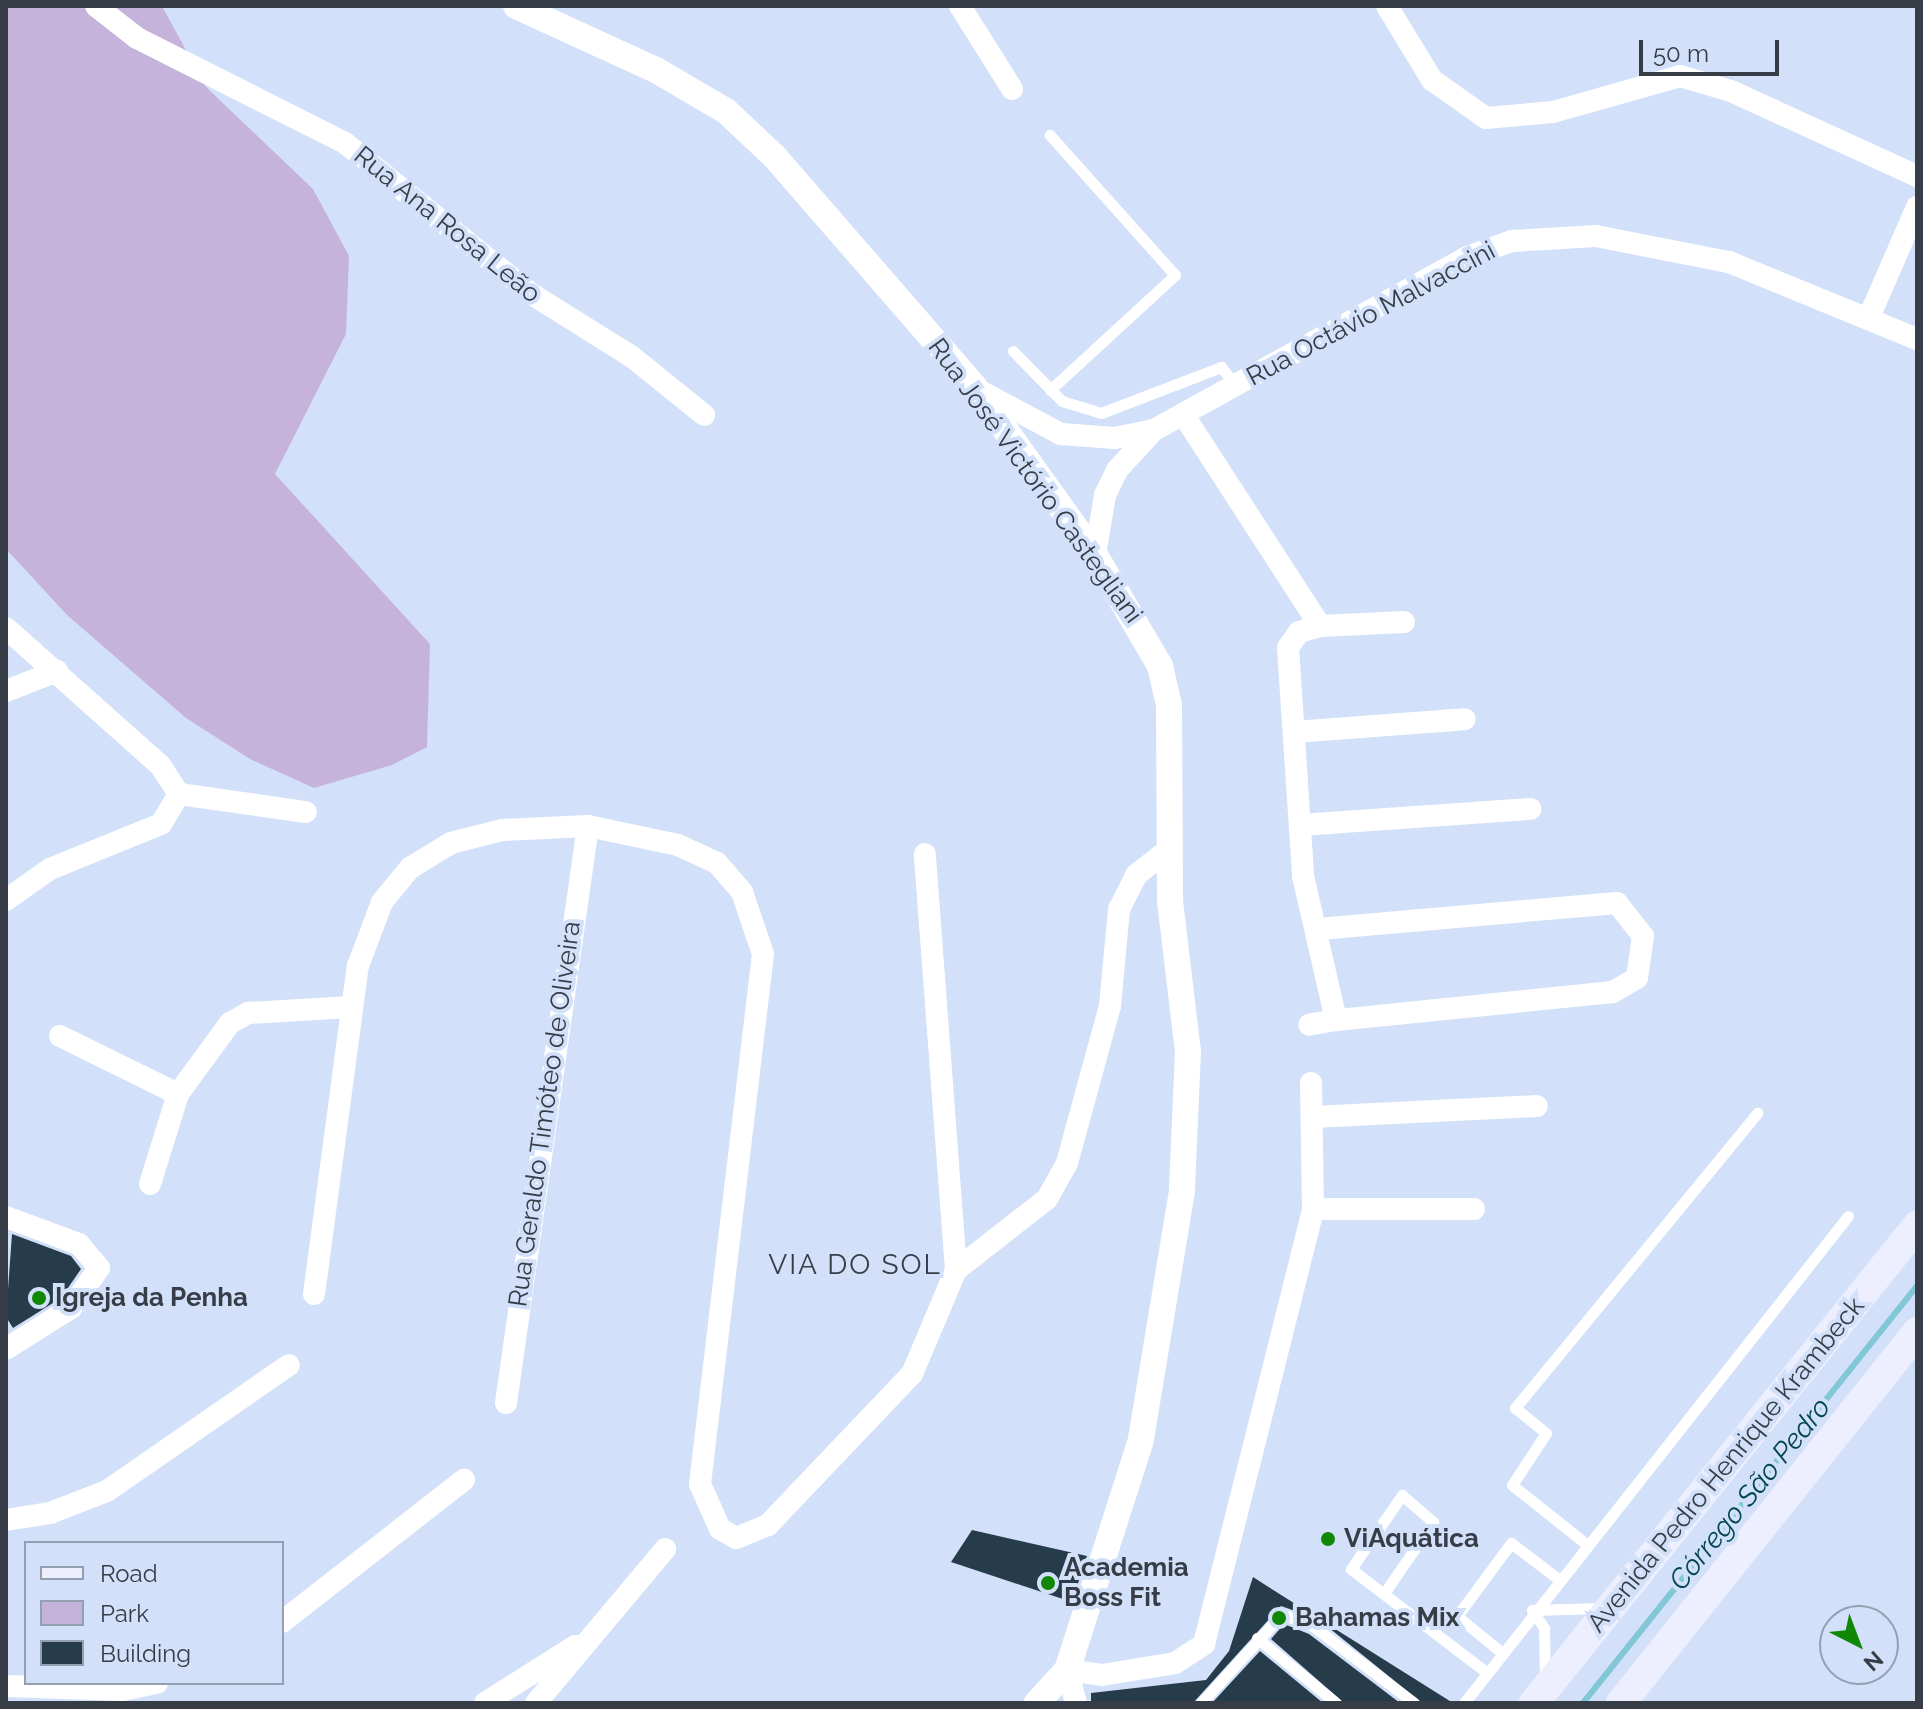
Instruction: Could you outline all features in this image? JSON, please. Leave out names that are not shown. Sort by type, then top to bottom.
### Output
[{"type":"main road","name":"Avenida Pedro Henrique Krambeck","points":[[1537,1699],[1917,1226]]},
{"type":"main road","points":[[1621,1703],[1917,1332]]},
{"type":"street","name":"Rua Ana Rosa Leão","points":[[96,6],[137,38],[345,143],[530,293],[631,356],[704,415]]},
{"type":"street","name":"Rua José Victório Castegliani","points":[[518,6],[656,70],[726,111],[774,156],[974,386],[1095,555],[1143,630],[1166,692],[1167,851],[1188,1051],[1182,1191],[1141,1440],[1067,1670]]},
{"type":"street","points":[[960,6],[1012,89]]},
{"type":"street","points":[[1387,6],[1432,80],[1486,118],[1553,112],[1680,76],[1731,91],[1917,176]]},
{"type":"street","points":[[1870,315],[1917,207]]},
{"type":"street","name":"Rua Octávio Malvaccini","points":[[974,386],[1061,434],[1115,438],[1154,430],[1467,257],[1560,234],[1729,262],[1870,315],[1917,339]]},
{"type":"street","points":[[1183,414],[1320,626]]},
{"type":"street","name":"Rua Octávio Malvaccini","points":[[1095,555],[1105,495],[1154,430]]},
{"type":"street","points":[[1336,1020],[1319,929],[1309,913],[1288,648],[1299,632],[1320,626],[1404,622]]},
{"type":"street","points":[[6,628],[160,765],[179,794],[306,812]]},
{"type":"street","points":[[6,691],[57,671]]},
{"type":"street","points":[[1294,732],[1465,719]]},
{"type":"street","points":[[6,900],[50,869],[161,824],[179,794]]},
{"type":"street","points":[[1300,825],[1530,809]]},
{"type":"street","points":[[314,1294],[351,1007],[373,924],[410,868],[451,843],[502,830],[588,826],[678,845],[717,863],[742,892],[763,954],[702,1443],[700,1484],[720,1529],[736,1538],[768,1525],[871,1422],[925,1351],[956,1270],[925,854]]},
{"type":"street","name":"Rua Geraldo Timóteo de Oliveira","points":[[506,1403],[588,826]]},
{"type":"street","points":[[956,1270],[1047,1199],[1067,1163],[1110,1006],[1119,909],[1136,875],[1167,851]]},
{"type":"street","points":[[1309,1025],[1613,992],[1637,978],[1643,936],[1617,903],[1319,929]]},
{"type":"street","points":[[150,1184],[178,1094],[211,1042],[248,1013],[351,1007]]},
{"type":"street","points":[[60,1036],[178,1094]]},
{"type":"street","points":[[1067,1670],[1102,1675],[1175,1663],[1204,1644],[1313,1209],[1311,1083]]},
{"type":"street","points":[[1313,1117],[1537,1106]]},
{"type":"street","points":[[1313,1209],[1474,1209]]},
{"type":"street","points":[[6,1217],[79,1244],[99,1268],[71,1308],[6,1349]]},
{"type":"street","points":[[6,1520],[50,1513],[107,1491],[289,1365]]},
{"type":"street","points":[[284,1620],[464,1480]]},
{"type":"street","points":[[536,1703],[665,1549]]},
{"type":"street","points":[[485,1703],[593,1635]]},
{"type":"street","points":[[1037,1703],[1067,1670]]},
{"type":"street","points":[[1067,1670],[1076,1703]]},
{"type":"street","points":[[6,1686],[123,1690],[147,1685]]},
{"type":"lane","points":[[1050,135],[1175,275],[1050,390]]},
{"type":"lane","points":[[1013,351],[1066,403],[1101,413],[1221,367],[1235,384]]},
{"type":"lane","points":[[1585,1543],[1512,1485],[1546,1433],[1515,1408],[1757,1113]]},
{"type":"lane","points":[[1464,1703],[1557,1578],[1848,1216]]},
{"type":"lane","points":[[1385,1592],[1433,1522],[1402,1495],[1349,1563],[1385,1592],[1486,1672]]},
{"type":"lane","points":[[1501,1652],[1457,1616],[1511,1543],[1557,1578]]},
{"type":"lane","points":[[1532,1610],[1566,1614],[1613,1606]]},
{"type":"lane","points":[[1532,1610],[1546,1642],[1537,1699]]},
{"type":"lane","points":[[1201,1703],[1273,1617],[1300,1618],[1414,1703]]},
{"type":"lane","points":[[1257,1638],[1336,1703]]},
{"type":"green space","points":[[6,6],[162,6],[206,87],[313,189],[349,256],[346,334],[275,474],[430,644],[427,747],[392,765],[314,788],[250,759],[186,718],[67,615],[6,549]]},
{"type":"building","name":"Igreja da Penha","points":[[12,1234],[71,1256],[81,1269],[61,1298],[13,1328],[6,1317]]},
{"type":"building","name":"Academia Boss Fit","points":[[972,1530],[1087,1556],[1072,1602],[951,1562]]},
{"type":"building","points":[[1253,1577],[1453,1703],[1422,1703],[1318,1619],[1281,1606],[1193,1703],[1091,1703],[1091,1693],[1206,1680],[1229,1651]]},
{"type":"building","points":[[1284,1624],[1309,1634],[1400,1703],[1344,1703],[1271,1639]]},
{"type":"building","points":[[1260,1651],[1323,1703],[1212,1703]]},
{"type":"waterway","name":"Córrego São Pedro","points":[[1583,1703],[1917,1286]]},
{"type":"place","name":"Igreja da Penha","points":[[39,1298]]},
{"type":"place","name":"ViAquática","points":[[1328,1539]]},
{"type":"place","name":"Academia Boss Fit","points":[[1048,1583]]},
{"type":"place","name":"Bahamas Mix","points":[[1279,1618]]},
{"type":"district","name":"VIA DO SOL","points":[[855,1265]]}]
